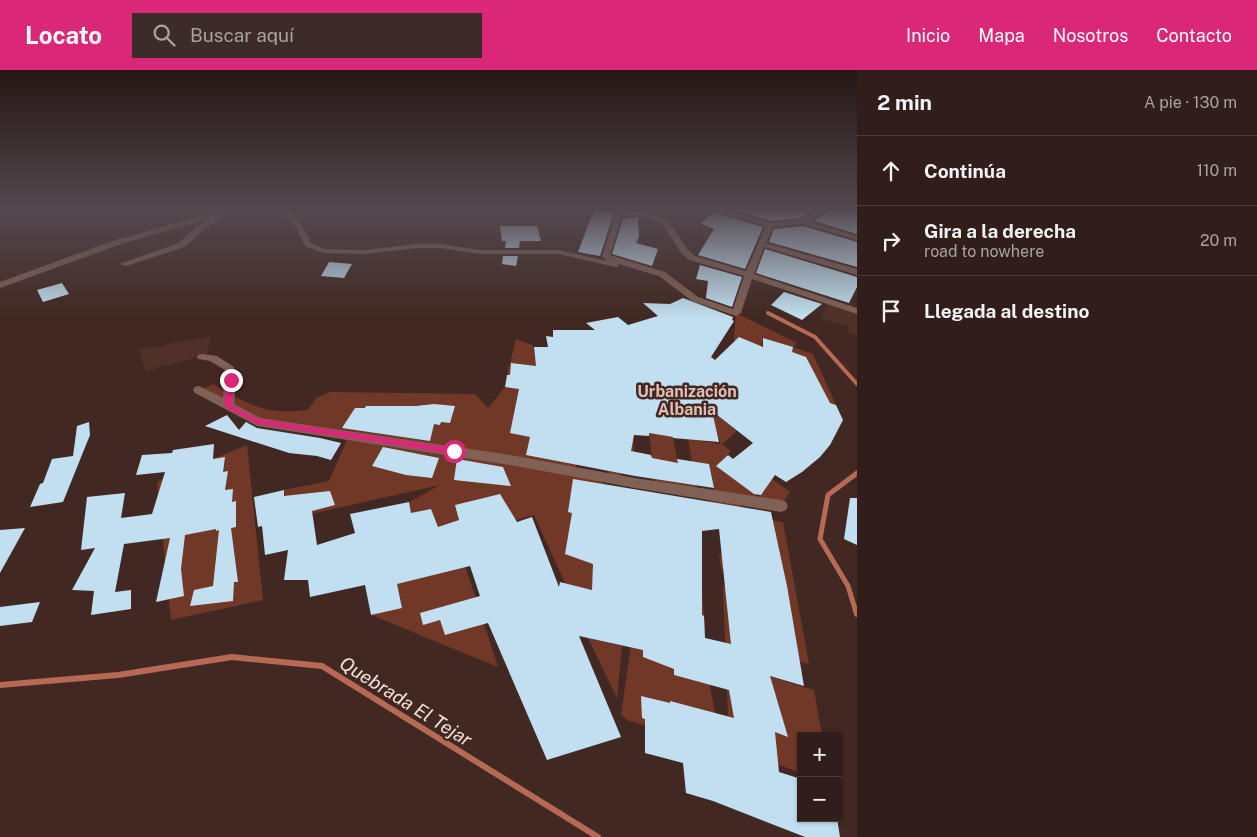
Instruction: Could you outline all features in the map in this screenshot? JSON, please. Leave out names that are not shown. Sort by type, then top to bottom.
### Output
[{"type":"street","points":[[0,285],[108,246]]},
{"type":"street","points":[[123,264],[180,246]]},
{"type":"street","points":[[312,246],[322,251],[364,252],[418,246],[440,246],[480,252],[559,252],[620,266],[648,269]]},
{"type":"street","points":[[610,246],[607,258],[662,274],[696,299],[736,313],[760,246]]},
{"type":"street","points":[[680,246],[684,252],[697,260],[749,275],[857,311]]},
{"type":"street","points":[[767,246],[857,272]]},
{"type":"street","points":[[202,357],[213,358],[230,369],[228,406]]},
{"type":"street","points":[[199,390],[257,422],[510,460],[635,483],[781,506]]},
{"type":"shaded area","points":[[828,303],[857,312],[857,336],[848,334],[848,327],[821,319]]},
{"type":"shaded area","points":[[736,313],[797,343],[793,347],[813,354],[836,405],[823,400],[815,417],[839,428],[820,457],[790,440],[785,414],[792,347],[763,338],[757,364],[733,353]]},
{"type":"shaded area","points":[[211,336],[207,355],[145,371],[139,350]]},
{"type":"shaded area","points":[[516,339],[533,345],[535,360],[562,362],[541,379],[507,375]]},
{"type":"shaded area","points":[[213,384],[247,403],[268,410],[279,411],[308,410],[316,398],[330,392],[475,394],[488,408],[505,387],[555,394],[633,430],[634,453],[619,451],[621,477],[608,475],[605,448],[575,444],[576,470],[603,477],[602,518],[625,598],[565,583],[534,515],[455,536],[479,608],[440,619],[445,635],[484,624],[498,667],[371,615],[402,607],[391,560],[419,553],[409,502],[440,485],[288,519],[284,490],[329,481],[349,435],[257,422],[199,390]]},
{"type":"shaded area","points":[[696,399],[737,431],[722,444],[731,451],[716,466],[759,497],[772,479],[790,492],[781,506],[714,491],[709,464],[693,462],[697,488],[655,482],[649,433],[673,437],[677,459],[692,462],[688,439],[721,444],[717,433],[696,415]]},
{"type":"shaded area","points":[[247,445],[263,600],[171,620],[157,482]]},
{"type":"shaded area","points":[[710,500],[740,505],[743,516],[783,522],[809,664],[758,649],[761,674],[814,690],[821,732],[797,732],[797,772],[729,746],[723,586],[753,593],[750,576],[721,569],[719,554],[749,561],[743,530],[715,525]]},
{"type":"shaded area","points":[[699,550],[705,629],[673,621],[674,675],[710,685],[721,749],[627,720],[621,715],[636,610]]},
{"type":"shaded area","points":[[588,638],[622,646],[617,698]]},
{"type":"building","points":[[505,246],[519,246],[519,248],[505,248]]},
{"type":"building","points":[[580,246],[603,246],[600,256],[578,252]]},
{"type":"building","points":[[615,246],[646,246],[658,249],[652,266],[612,254]]},
{"type":"building","points":[[704,246],[755,246],[745,269],[698,255]]},
{"type":"building","points":[[782,246],[857,246],[857,267]]},
{"type":"building","points":[[765,249],[857,277],[857,287],[849,303],[756,273]]},
{"type":"building","points":[[503,256],[518,256],[516,266],[502,264]]},
{"type":"building","points":[[329,262],[352,264],[344,278],[321,276]]},
{"type":"building","points":[[700,265],[742,277],[732,307],[706,298],[708,281],[696,279]]},
{"type":"building","points":[[62,283],[69,294],[43,302],[37,290]]},
{"type":"building","points":[[784,292],[822,304],[802,320],[771,305]]},
{"type":"building","points":[[683,298],[733,317],[732,320],[734,321],[711,357],[715,360],[739,337],[763,347],[763,338],[793,347],[792,352],[806,357],[830,403],[836,405],[843,420],[830,445],[820,457],[786,482],[775,475],[761,495],[754,494],[716,466],[728,455],[733,459],[753,443],[712,411],[719,442],[673,438],[649,433],[649,436],[634,435],[631,451],[651,455],[652,458],[678,463],[677,459],[709,464],[714,488],[635,476],[526,455],[530,437],[510,433],[519,389],[505,387],[507,375],[510,375],[511,363],[536,366],[534,347],[548,347],[546,336],[553,337],[553,330],[595,330],[586,323],[618,317],[628,325],[658,316],[643,303],[670,304]]},
{"type":"building","points":[[434,404],[455,406],[450,423],[441,422],[440,425],[434,424],[430,441],[342,428],[355,408]]},
{"type":"building","points":[[227,415],[239,430],[246,422],[257,428],[341,443],[331,460],[317,456],[289,453],[205,426]]},
{"type":"building","points":[[89,422],[90,435],[63,502],[30,507],[40,484],[43,483],[52,459],[73,456],[77,426]]},
{"type":"building","points":[[214,444],[213,459],[225,457],[223,472],[228,471],[225,490],[233,489],[232,502],[236,501],[236,527],[231,528],[238,582],[234,582],[233,601],[190,606],[194,590],[213,586],[219,530],[216,531],[216,529],[185,535],[181,569],[184,596],[156,602],[170,538],[124,544],[115,592],[131,590],[131,609],[91,615],[94,591],[72,590],[95,548],[81,550],[87,497],[125,493],[121,518],[152,514],[165,472],[136,475],[142,455],[172,453],[173,450]]},
{"type":"building","points":[[383,447],[439,458],[432,478],[406,475],[372,466]]},
{"type":"building","points":[[457,459],[503,467],[511,486],[454,480]]},
{"type":"building","points":[[573,479],[771,512],[787,586],[804,686],[770,676],[788,737],[775,732],[779,772],[797,778],[797,822],[838,822],[840,837],[805,837],[713,801],[686,793],[683,763],[645,753],[645,719],[642,718],[641,696],[670,703],[670,701],[734,718],[729,690],[674,675],[674,669],[643,657],[643,650],[579,636],[621,737],[547,760],[488,623],[445,635],[440,620],[423,625],[420,613],[480,596],[470,566],[397,584],[402,608],[371,615],[365,585],[310,597],[308,580],[284,580],[288,550],[265,555],[262,526],[258,527],[254,497],[284,490],[284,496],[330,491],[335,505],[312,511],[317,545],[355,533],[350,514],[409,502],[411,513],[431,509],[438,527],[459,520],[455,505],[500,494],[517,522],[532,517],[559,587],[560,582],[592,590],[593,564],[565,554],[572,513],[568,512]],"holes":[[[719,529],[731,644],[705,638],[704,616],[702,615],[702,531]]]},
{"type":"building","points":[[850,498],[857,498],[857,545],[844,539]]},
{"type":"building","points":[[25,528],[0,573],[0,530]]},
{"type":"building","points":[[40,602],[32,622],[0,626],[0,607]]},
{"type":"waterway","points":[[768,313],[815,337],[857,384]]},
{"type":"waterway","points":[[856,612],[848,586],[820,539],[828,495],[857,473]]},
{"type":"waterway","name":"Quebrada El Tejar","points":[[0,685],[118,675],[232,657],[322,666],[598,837]]},
{"type":"district","name":"Urbanización Albania","points":[[687,400]]},
{"type":"route","points":[[231,380],[228,406],[257,422],[454,451]]}]
